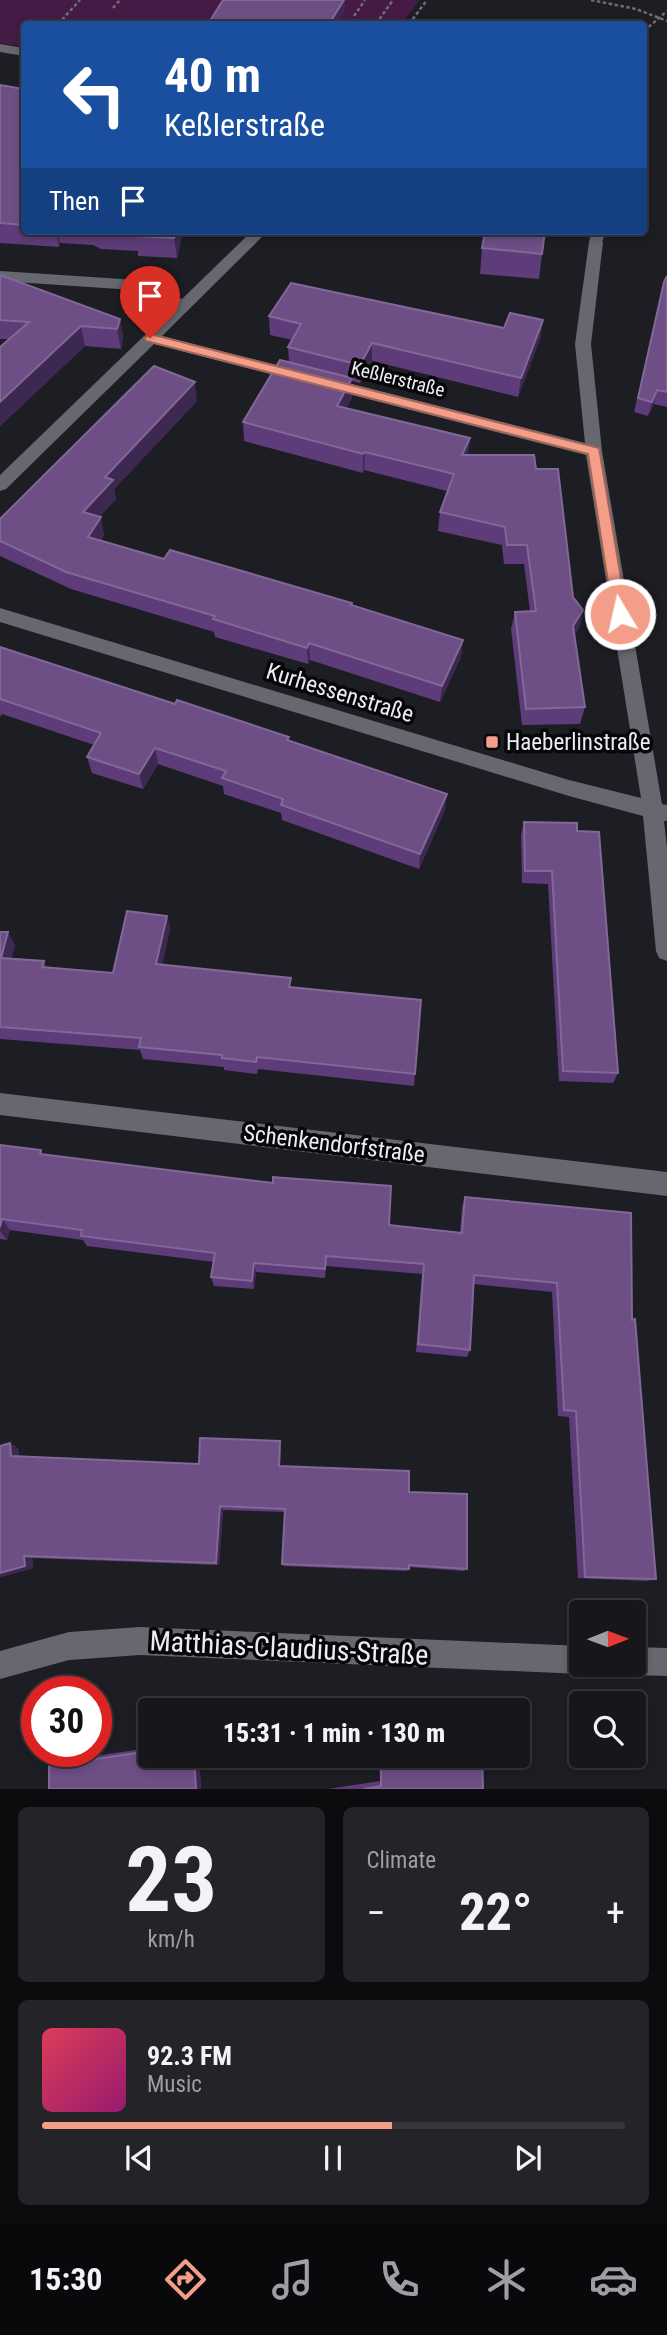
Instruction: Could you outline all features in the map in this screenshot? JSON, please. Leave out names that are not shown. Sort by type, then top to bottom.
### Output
[{"type":"street","points":[[0,48],[21,52]]},
{"type":"street","points":[[0,485],[257,235]]},
{"type":"street","points":[[597,237],[583,344],[594,451],[660,812],[667,951]]},
{"type":"street","points":[[0,276],[136,285],[183,305]]},
{"type":"street","name":"Keßlerstraße","points":[[150,338],[594,451]]},
{"type":"street","name":"Kurhessenstraße","points":[[0,615],[569,788],[660,812]]},
{"type":"street","name":"Schenkendorfstraße","points":[[0,1104],[667,1184]]},
{"type":"street","name":"Matthias-Claudius-Straße","points":[[0,1665],[69,1646],[140,1641],[569,1660]]},
{"type":"street","points":[[646,1661],[667,1662]]},
{"type":"path","points":[[61,21],[80,0]]},
{"type":"path","points":[[113,8],[120,0]]},
{"type":"path","points":[[354,16],[365,0]]},
{"type":"path","points":[[378,21],[393,0]]},
{"type":"path","points":[[411,21],[427,0]]},
{"type":"path","points":[[591,0],[636,9],[667,21]]},
{"type":"path","points":[[647,28],[667,11]]},
{"type":"shaded area","points":[[0,0],[420,0],[403,21],[21,21],[21,46],[0,43]]},
{"type":"building","points":[[223,0],[344,0],[331,21],[210,21]]},
{"type":"building","points":[[0,85],[21,88],[21,225],[0,223]]},
{"type":"building","points":[[135,235],[175,235],[174,238]]},
{"type":"building","points":[[484,235],[544,235],[542,254],[482,248]]},
{"type":"building","points":[[0,275],[120,319],[117,329],[81,326],[0,402],[0,347],[29,322],[0,320]]},
{"type":"building","points":[[667,276],[667,392],[657,390],[652,402],[638,398]]},
{"type":"building","points":[[291,283],[504,328],[510,313],[543,320],[521,378],[372,343],[360,365],[288,347],[301,324],[269,316]]},
{"type":"building","points":[[280,360],[352,378],[337,406],[470,438],[462,455],[534,455],[536,469],[558,469],[573,597],[583,610],[573,626],[585,707],[526,709],[515,612],[536,611],[527,545],[507,545],[505,527],[440,512],[454,474],[365,452],[363,454],[243,422]]},
{"type":"building","points":[[154,366],[195,382],[105,477],[113,480],[83,512],[101,517],[88,537],[164,559],[170,550],[352,603],[351,605],[463,640],[442,686],[309,643],[307,648],[213,619],[215,616],[66,572],[0,541],[0,519]]},
{"type":"building","points":[[0,647],[175,704],[177,700],[447,794],[420,854],[281,805],[283,799],[222,778],[226,771],[155,748],[139,774],[87,757],[101,733],[0,699]]},
{"type":"building","points":[[524,822],[577,823],[577,831],[599,832],[618,1073],[563,1071],[552,871],[525,871]]},
{"type":"building","points":[[127,911],[167,916],[156,964],[291,978],[289,987],[421,1000],[415,1074],[257,1057],[256,1062],[222,1058],[222,1055],[139,1047],[141,1038],[0,1027],[0,932],[8,932],[1,958],[44,961],[42,967],[113,973]]},
{"type":"building","points":[[0,1145],[41,1150],[40,1154],[273,1183],[273,1177],[391,1186],[389,1225],[462,1233],[465,1197],[631,1213],[632,1320],[635,1319],[656,1579],[585,1577],[576,1411],[564,1410],[557,1283],[474,1275],[470,1350],[418,1344],[424,1264],[326,1256],[325,1269],[254,1263],[252,1281],[211,1277],[215,1253],[81,1236],[82,1230],[2,1219],[0,1227]]},
{"type":"building","points":[[200,1438],[280,1441],[279,1466],[409,1471],[409,1492],[467,1494],[467,1569],[409,1565],[409,1569],[282,1564],[285,1509],[220,1506],[216,1563],[24,1556],[25,1566],[0,1573],[0,1446],[10,1443],[11,1456],[199,1464]]},
{"type":"building","points":[[138,1753],[138,1768],[195,1768],[196,1789],[49,1789],[49,1767],[112,1767],[112,1757]]},
{"type":"building","points":[[381,1768],[482,1768],[483,1789],[364,1789],[381,1786]]},
{"type":"place","name":"Haeberlinstraße","points":[[492,742]]},
{"type":"route","points":[[150,338],[594,451],[620,614]]}]
